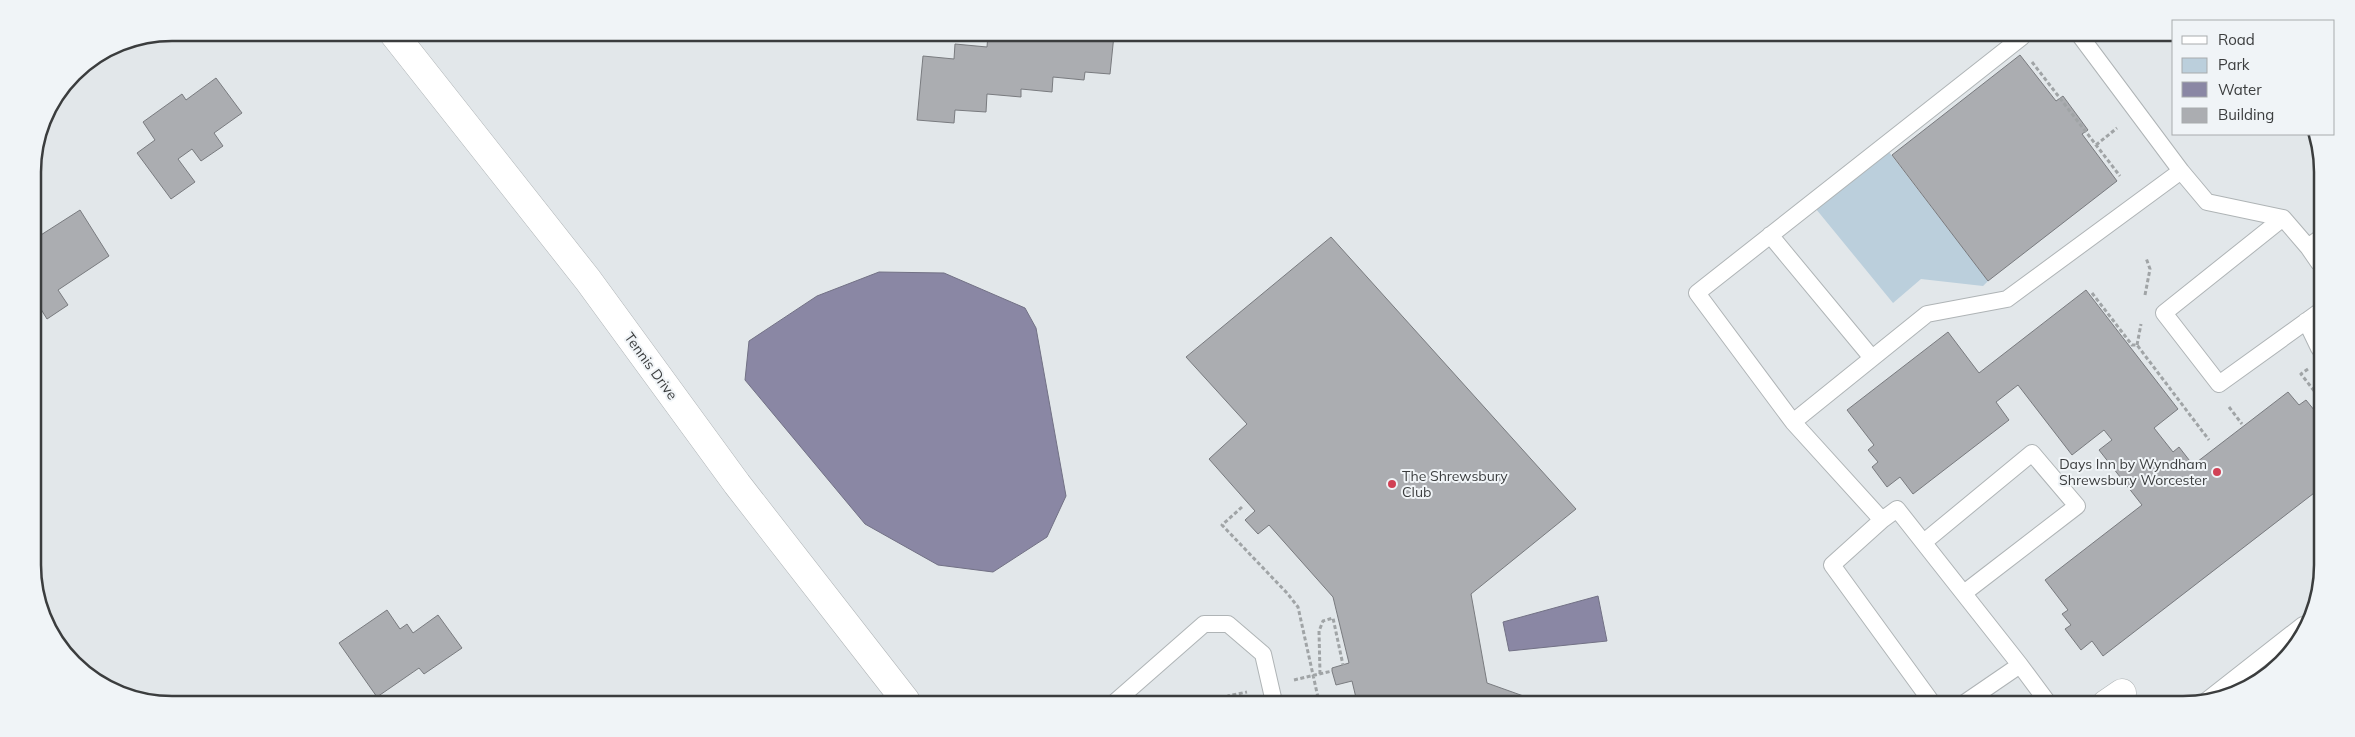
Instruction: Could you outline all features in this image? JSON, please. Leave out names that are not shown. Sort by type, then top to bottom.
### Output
[{"type":"street","name":"Tennis Drive","points":[[399,41],[588,280],[737,484],[901,696]]},
{"type":"lane","points":[[1882,520],[1793,422],[1698,293],[2017,41]]},
{"type":"lane","points":[[2084,41],[2181,171],[2207,202],[2283,218],[2314,243]]},
{"type":"lane","points":[[1793,422],[1927,314],[2007,299],[2181,171]]},
{"type":"lane","points":[[2283,218],[2164,313],[2219,384],[2313,317]]},
{"type":"lane","points":[[1770,235],[1872,358]]},
{"type":"lane","points":[[1924,542],[2032,453],[2077,506],[1964,593]]},
{"type":"lane","points":[[1927,695],[1832,565],[1897,508],[2042,695]]},
{"type":"lane","points":[[1122,696],[1204,624],[1228,624],[1263,654],[1273,695]]},
{"type":"lane","points":[[2220,690],[2295,631]]},
{"type":"lane","points":[[1976,695],[2020,665]]},
{"type":"path","points":[[2029,58],[2120,176]]},
{"type":"path","points":[[2092,293],[2132,345],[2137,345],[2209,440]]},
{"type":"path","points":[[1242,507],[1222,525],[1298,607],[1317,695]]},
{"type":"path","points":[[1320,674],[1319,631],[1323,621],[1333,618],[1343,665]]},
{"type":"path","points":[[1302,679],[1332,671]]},
{"type":"green space","points":[[1889,152],[1988,281],[1983,286],[1921,279],[1893,303],[1816,209]]},
{"type":"water","points":[[879,272],[944,273],[1025,308],[1036,328],[1066,496],[1047,537],[993,572],[938,565],[865,524],[745,380],[749,341],[817,296]]},
{"type":"water","points":[[1598,596],[1607,641],[1509,651],[1503,622]]},
{"type":"building","points":[[987,41],[1113,41],[1110,74],[1085,72],[1084,80],[1053,77],[1052,92],[1021,89],[1021,97],[987,94],[986,112],[955,110],[954,123],[917,120],[923,56],[954,59],[955,44],[987,47]]},
{"type":"building","points":[[2020,55],[2056,101],[2063,96],[2088,130],[2082,134],[2117,181],[1988,281],[1892,155]]},
{"type":"building","points":[[216,78],[242,113],[214,133],[223,146],[201,161],[192,149],[178,159],[195,182],[171,199],[137,153],[155,140],[143,122],[182,94],[186,100]]},
{"type":"building","points":[[80,210],[109,256],[58,290],[68,305],[47,319],[42,310],[42,234]]},
{"type":"building","name":"The Shrewsbury Club","points":[[1331,237],[1576,509],[1471,594],[1487,683],[1522,695],[1355,695],[1352,681],[1336,685],[1332,668],[1349,663],[1333,597],[1269,525],[1258,534],[1245,520],[1255,511],[1209,459],[1247,424],[1186,357]]},
{"type":"building","name":"Days Inn by Wyndham Shrewsbury Worcester","points":[[2086,290],[2178,409],[2154,428],[2173,452],[2179,447],[2193,465],[2288,392],[2299,405],[2306,400],[2314,410],[2314,493],[2103,656],[2092,641],[2081,650],[2065,629],[2071,625],[2062,614],[2068,610],[2045,580],[2142,505],[2099,450],[2112,440],[2104,430],[2072,455],[2018,385],[1996,402],[2009,420],[1913,494],[1900,477],[1887,487],[1872,467],[1878,462],[1868,450],[1874,445],[1847,410],[1948,332],[1979,373]]},
{"type":"building","points":[[387,610],[400,629],[407,624],[413,633],[438,615],[462,648],[424,674],[419,668],[376,696],[339,643]]},
{"type":"place","name":"Days Inn by Wyndham Shrewsbury Worcester","points":[[2217,472]]},
{"type":"place","name":"The Shrewsbury Club","points":[[1392,484]]}]
